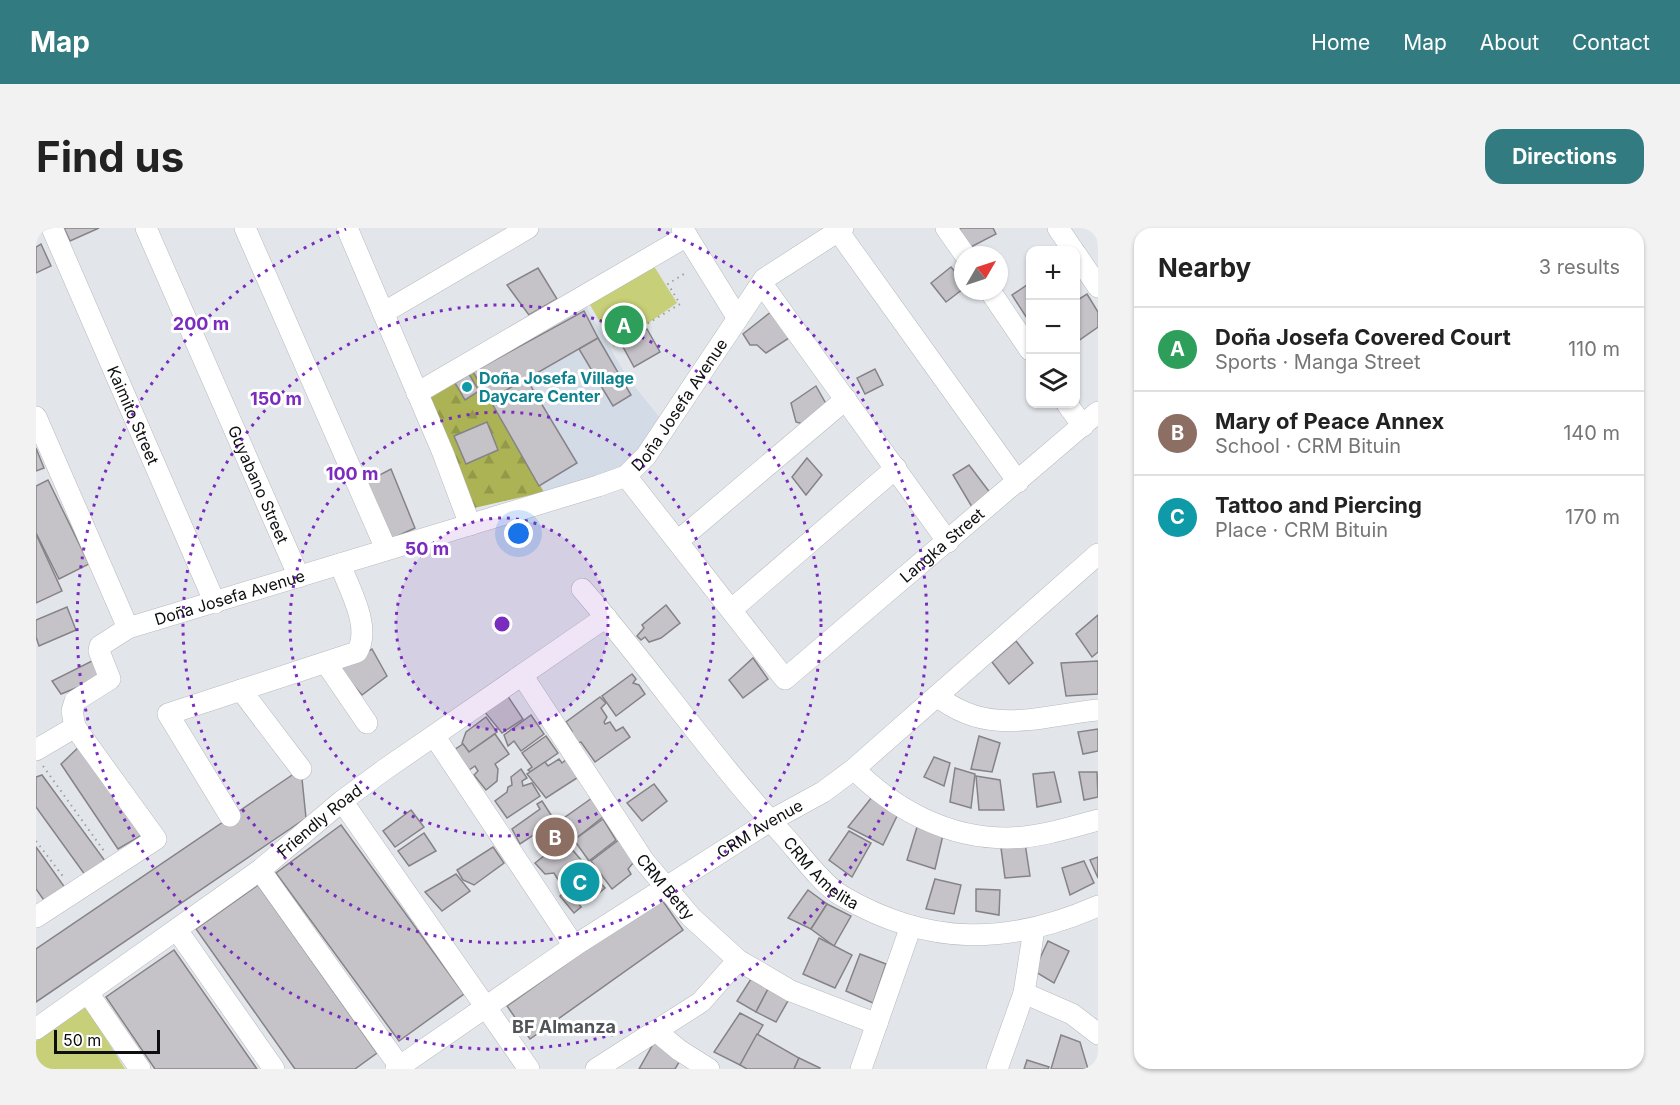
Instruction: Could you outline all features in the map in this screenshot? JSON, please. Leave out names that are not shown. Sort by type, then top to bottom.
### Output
[{"type":"street","name":"Kaimito Street","points":[[52,228],[215,603]]},
{"type":"street","name":"Guyabano Street","points":[[146,228],[298,578]]},
{"type":"street","points":[[245,228],[386,549]]},
{"type":"street","points":[[383,313],[528,228]]},
{"type":"street","points":[[946,228],[959,246]]},
{"type":"street","points":[[1058,228],[1070,246]]},
{"type":"street","name":"Doña Josefa Avenue","points":[[75,727],[72,711],[75,702],[110,678],[99,651],[100,646],[128,628],[298,578],[626,476],[646,456],[737,317],[762,284],[840,230]]},
{"type":"street","points":[[840,230],[1018,482]]},
{"type":"street","points":[[355,231],[383,313],[470,525]]},
{"type":"street","points":[[417,393],[684,232],[737,317]]},
{"type":"street","points":[[1080,261],[1098,287]]},
{"type":"street","points":[[762,284],[948,542]]},
{"type":"street","points":[[996,300],[1026,344]]},
{"type":"street","points":[[678,541],[846,399]]},
{"type":"street","points":[[1073,408],[1090,419]]},
{"type":"street","points":[[36,417],[128,628]]},
{"type":"street","name":"Langka Street","points":[[731,610],[785,679],[1090,419]]},
{"type":"street","points":[[626,476],[731,610],[896,468]]},
{"type":"street","name":"CRM Avenue","points":[[398,1068],[574,946],[770,821],[798,808],[854,769],[1098,554]]},
{"type":"street","points":[[230,816],[168,714],[357,652],[363,643],[363,628],[340,564]]},
{"type":"street","name":"CRM Amelita","points":[[582,589],[770,821],[840,896],[911,926],[958,935],[998,936],[1034,929],[1098,906]]},
{"type":"street","name":"Friendly Road","points":[[36,1029],[260,870],[342,801],[606,617]]},
{"type":"street","points":[[326,663],[367,723]]},
{"type":"street","name":"CRM Betty","points":[[522,675],[644,861],[691,917],[738,960],[791,991],[877,1024]]},
{"type":"street","points":[[241,690],[301,769]]},
{"type":"street","points":[[937,696],[971,717],[989,722],[1098,710]]},
{"type":"street","points":[[36,917],[156,839],[75,727],[39,758]]},
{"type":"street","points":[[435,737],[574,946]]},
{"type":"street","points":[[854,769],[897,805],[952,831],[977,836],[1008,838],[1098,820]]},
{"type":"street","points":[[342,801],[529,1069]]},
{"type":"street","points":[[260,870],[398,1068]]},
{"type":"street","points":[[861,1069],[911,926]]},
{"type":"street","points":[[997,1069],[1024,993],[1034,929]]},
{"type":"street","points":[[177,930],[274,1069]]},
{"type":"street","points":[[596,1069],[701,1002],[738,960]]},
{"type":"street","points":[[88,993],[140,1069]]},
{"type":"street","points":[[1024,993],[1072,1014],[1098,1034]]},
{"type":"street","points":[[656,1031],[679,1050],[709,1069]]},
{"type":"path","points":[[617,342],[680,304],[668,284],[703,262]]},
{"type":"path","points":[[39,758],[115,866]]},
{"type":"path","points":[[36,841],[74,891]]},
{"type":"shaded area","points":[[584,303],[627,377],[661,419],[629,465],[544,492],[473,372]]},
{"type":"green space","points":[[652,263],[677,303],[614,347],[588,301]]},
{"type":"green space","points":[[473,372],[544,492],[474,508],[430,398]]},
{"type":"green space","points":[[86,1007],[125,1069],[36,1069],[36,1041]]},
{"type":"building","points":[[64,228],[99,228],[70,241]]},
{"type":"building","points":[[959,228],[993,228],[996,234],[973,246],[968,246]]},
{"type":"building","points":[[41,244],[51,266],[36,273],[36,247]]},
{"type":"building","points":[[951,267],[954,270],[954,296],[946,302],[931,283]]},
{"type":"building","points":[[538,268],[557,299],[529,315],[507,285]]},
{"type":"building","points":[[1026,286],[1026,317],[1012,295]]},
{"type":"building","points":[[1087,294],[1098,312],[1098,327],[1080,340],[1080,300]]},
{"type":"building","points":[[584,311],[598,338],[490,400],[473,372]]},
{"type":"building","points":[[772,311],[789,338],[766,353],[757,345],[750,345],[743,334]]},
{"type":"building","points":[[647,329],[660,352],[634,367],[622,345]]},
{"type":"building","points":[[598,338],[631,395],[613,406],[579,349]]},
{"type":"building","points":[[875,369],[883,385],[865,394],[857,378]]},
{"type":"building","name":"Doña Josefa Village Daycare Center","points":[[469,374],[479,391],[465,400],[455,383]]},
{"type":"building","points":[[526,378],[577,463],[539,486],[490,400]]},
{"type":"building","points":[[816,386],[829,409],[806,425],[796,422],[791,403]]},
{"type":"building","points":[[487,422],[498,450],[466,464],[454,436]]},
{"type":"building","points":[[36,448],[44,468],[36,471]]},
{"type":"building","points":[[807,458],[822,475],[806,495],[792,477]]},
{"type":"building","points":[[969,465],[994,498],[972,507],[953,475]]},
{"type":"building","points":[[391,469],[415,528],[389,540],[366,482]]},
{"type":"building","points":[[48,480],[89,564],[59,579],[36,533],[36,486]]},
{"type":"building","points":[[36,534],[62,591],[36,603]]},
{"type":"building","points":[[666,605],[680,623],[661,638],[649,642],[645,637],[641,640],[637,636],[644,628],[642,625]]},
{"type":"building","points":[[67,607],[76,630],[39,646],[36,637],[36,620]]},
{"type":"building","points":[[1098,615],[1098,652],[1092,657],[1076,634]]},
{"type":"building","points":[[1016,641],[1033,663],[1009,684],[992,662]]},
{"type":"building","points":[[372,649],[387,676],[362,695],[339,669]]},
{"type":"building","points":[[753,658],[768,679],[743,698],[729,680]]},
{"type":"building","points":[[92,661],[101,678],[61,694],[52,681]]},
{"type":"building","points":[[1098,661],[1098,694],[1066,696],[1061,663]]},
{"type":"building","points":[[632,674],[636,679],[633,683],[639,685],[645,694],[616,716],[602,696]]},
{"type":"building","points":[[507,695],[523,719],[502,733],[484,711]]},
{"type":"building","points":[[600,697],[606,703],[601,708],[607,717],[605,724],[610,722],[616,731],[623,727],[630,737],[595,762],[581,742],[573,744],[570,737],[572,731],[566,722]]},
{"type":"building","points":[[531,715],[544,734],[521,751],[514,741],[508,746],[504,735]]},
{"type":"building","points":[[486,717],[497,732],[469,752],[462,743],[466,732]]},
{"type":"building","points":[[1098,729],[1098,751],[1083,754],[1078,732]]},
{"type":"building","points":[[495,734],[509,754],[495,764],[498,769],[497,781],[486,790],[474,775],[478,771],[475,766],[469,770],[454,750],[463,744],[469,752]]},
{"type":"building","points":[[546,736],[558,753],[531,772],[528,770],[532,767],[522,753]]},
{"type":"building","points":[[979,736],[1000,743],[992,772],[971,769]]},
{"type":"building","points":[[82,744],[142,835],[118,849],[61,764]]},
{"type":"building","points":[[934,757],[950,763],[944,786],[924,777]]},
{"type":"building","points":[[568,758],[580,776],[546,798],[527,774],[545,762],[548,766],[559,759],[562,763]]},
{"type":"building","points":[[955,768],[975,774],[971,808],[950,802]]},
{"type":"building","points":[[301,769],[306,818],[36,1002],[36,949]]},
{"type":"building","points":[[521,769],[527,778],[522,781],[523,786],[532,783],[540,796],[507,818],[495,801],[507,792],[508,787],[512,785],[511,777]]},
{"type":"building","points":[[1054,772],[1061,802],[1037,807],[1033,774]]},
{"type":"building","points":[[1079,772],[1097,772],[1098,797],[1084,800]]},
{"type":"building","points":[[42,775],[108,865],[88,879],[36,807],[36,777]]},
{"type":"building","points":[[976,776],[1000,780],[1004,810],[979,810]]},
{"type":"building","points":[[654,784],[667,801],[642,821],[627,803]]},
{"type":"building","points":[[872,797],[898,814],[883,845],[848,827]]},
{"type":"building","points":[[592,798],[604,816],[574,840],[561,820]]},
{"type":"building","points":[[542,801],[555,821],[520,844],[512,829],[540,809],[537,804]]},
{"type":"building","points":[[411,810],[424,827],[395,847],[383,831]]},
{"type":"building","points":[[603,819],[616,840],[589,861],[574,840]]},
{"type":"building","points":[[341,825],[464,994],[399,1041],[276,873]]},
{"type":"building","points":[[917,827],[943,835],[935,869],[907,860]]},
{"type":"building","points":[[849,831],[871,843],[852,877],[829,860]]},
{"type":"building","points":[[424,833],[436,851],[409,866],[398,851]]},
{"type":"building","points":[[624,836],[633,863],[628,869],[631,874],[612,889],[591,861]]},
{"type":"building","points":[[564,840],[605,888],[598,894],[594,889],[578,902],[581,907],[574,913],[560,896],[565,891],[554,873],[545,874],[535,863]]},
{"type":"building","points":[[1025,843],[1030,876],[1005,878],[1001,848]]},
{"type":"building","points":[[36,847],[68,892],[48,906],[36,889]]},
{"type":"building","points":[[493,847],[504,863],[474,885],[463,880],[457,870]]},
{"type":"building","points":[[1098,857],[1098,878],[1090,860]]},
{"type":"building","points":[[1084,861],[1094,883],[1070,895],[1062,868]]},
{"type":"building","points":[[456,874],[470,891],[442,911],[425,892]]},
{"type":"building","points":[[935,879],[961,885],[954,914],[926,909]]},
{"type":"building","points":[[258,885],[377,1053],[355,1069],[295,1069],[196,929]]},
{"type":"building","points":[[976,889],[1000,890],[999,915],[976,911]]},
{"type":"building","points":[[808,890],[827,904],[811,929],[788,918]]},
{"type":"building","points":[[660,897],[683,930],[530,1039],[507,1006]]},
{"type":"building","points":[[827,904],[851,916],[834,946],[811,929]]},
{"type":"building","points":[[819,938],[852,955],[835,988],[803,974]]},
{"type":"building","points":[[1048,941],[1069,951],[1054,983],[1034,971]]},
{"type":"building","points":[[174,950],[257,1069],[155,1069],[106,997]]},
{"type":"building","points":[[860,954],[886,964],[873,1003],[846,991]]},
{"type":"building","points":[[751,979],[768,989],[756,1012],[737,1001]]},
{"type":"building","points":[[768,989],[789,999],[776,1022],[756,1012]]},
{"type":"building","points":[[740,1013],[763,1025],[740,1065],[714,1052]]},
{"type":"building","points":[[757,1034],[799,1058],[794,1069],[747,1069],[740,1065]]},
{"type":"building","points":[[1061,1035],[1080,1042],[1088,1069],[1051,1069]]},
{"type":"building","points":[[656,1039],[681,1059],[675,1069],[639,1069]]},
{"type":"building","points":[[799,1058],[820,1068],[794,1069]]},
{"type":"building","points":[[1027,1060],[1049,1067],[1048,1069],[1024,1069]]},
{"type":"place","name":"Doña Josefa Covered Court","points":[[624,325]]},
{"type":"place","name":"Doña Josefa Village Daycare Center","points":[[467,387]]},
{"type":"place","name":"Mary of Peace Annex","points":[[555,837]]},
{"type":"place","name":"Tattoo and Piercing","points":[[580,882]]},
{"type":"district","name":"BF Almanza","points":[[564,1026]]}]
